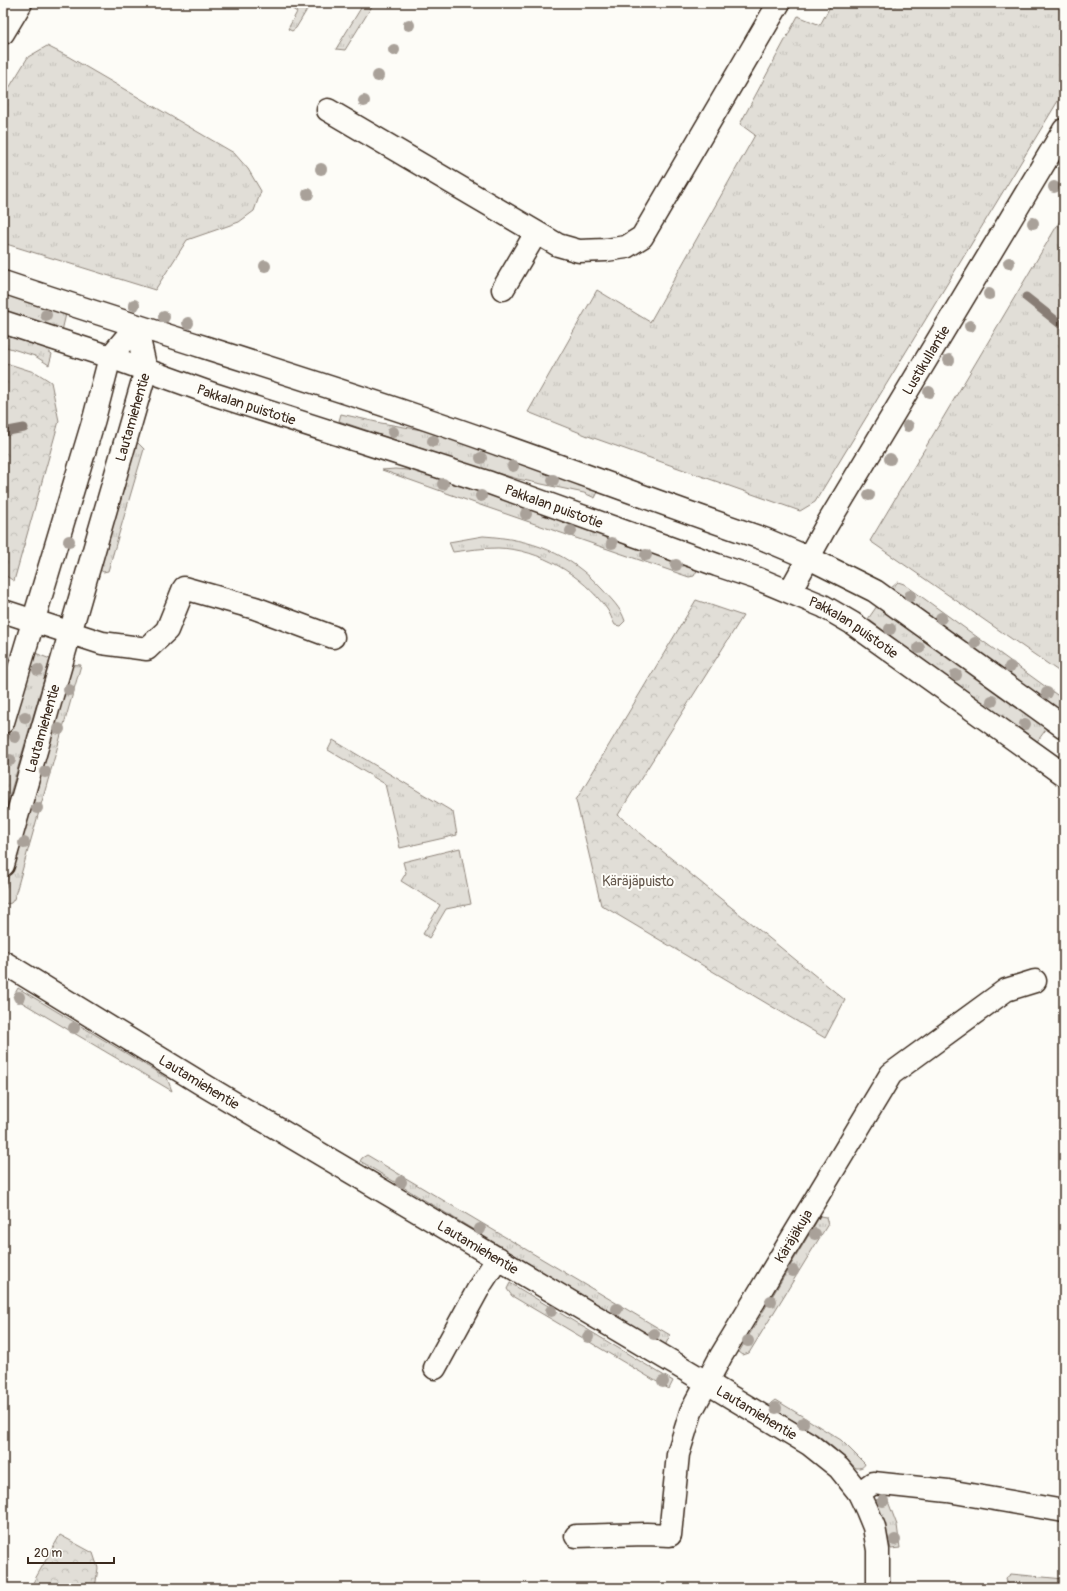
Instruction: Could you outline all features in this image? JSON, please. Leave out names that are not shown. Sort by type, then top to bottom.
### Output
[{"type":"street","points":[[3,33],[21,3]]},
{"type":"street","points":[[328,110],[558,245],[579,252],[626,247],[642,237],[775,4]]},
{"type":"street","name":"Lustikullantie","points":[[790,591],[828,523],[1064,130]]},
{"type":"street","points":[[503,289],[536,233]]},
{"type":"street","points":[[3,282],[136,326],[223,352],[416,416],[764,539],[809,558],[875,591],[1064,727]]},
{"type":"street","name":"Pakkalan puistotie","points":[[3,322],[110,357],[213,394],[490,483],[790,591],[823,606],[852,623],[1064,775]]},
{"type":"street","points":[[3,722],[94,419],[110,357],[136,326]]},
{"type":"street","name":"Lautamiehentie","points":[[3,865],[146,370],[136,326]]},
{"type":"street","points":[[3,612],[102,643],[147,649],[167,630],[184,588],[255,608],[333,637]]},
{"type":"street","name":"Lautamiehentie","points":[[3,962],[207,1087],[498,1258],[809,1444],[839,1468],[859,1493],[874,1527],[878,1550],[878,1588]]},
{"type":"street","name":"Käräjäkuja","points":[[576,1536],[646,1534],[670,1535],[678,1454],[691,1412],[706,1382],[891,1074],[1006,990],[1035,981]]},
{"type":"street","points":[[435,1368],[481,1284],[498,1258]]},
{"type":"street","points":[[859,1493],[874,1483],[948,1491],[1064,1511]]},
{"type":"green space","points":[[283,3],[296,3],[301,6],[303,3],[311,3],[296,28],[292,31],[288,29],[297,12]]},
{"type":"green space","points":[[364,3],[374,3],[345,50],[336,49]]},
{"type":"green space","points":[[832,3],[1064,3],[1064,91],[815,502],[800,511],[588,436],[528,412],[597,290],[650,322],[755,135],[740,124],[798,16],[820,25]]},
{"type":"green space","points":[[47,46],[69,57],[234,153],[248,169],[261,191],[254,211],[239,222],[187,240],[155,290],[3,243],[3,98],[28,57]]},
{"type":"green space","points":[[1064,214],[1064,675],[870,541]]},
{"type":"green space","points":[[3,292],[53,308],[66,314],[62,331],[3,311]]},
{"type":"green space","points":[[3,333],[39,344],[52,354],[49,365],[35,356],[3,346]]},
{"type":"green space","points":[[3,362],[37,373],[51,382],[59,421],[14,581],[3,574]]},
{"type":"green space","points":[[341,414],[422,430],[599,490],[595,498],[584,493],[518,479],[476,467],[339,421]]},
{"type":"green space","points":[[138,443],[144,449],[108,571],[103,572],[98,568],[133,445]]},
{"type":"green space","points":[[395,469],[421,471],[486,492],[699,567],[694,576],[689,577],[382,470]]},
{"type":"green space","points":[[483,536],[518,540],[548,550],[563,557],[576,566],[602,589],[618,608],[625,621],[620,626],[615,625],[607,609],[585,585],[559,566],[544,559],[529,553],[498,548],[453,552],[449,542]]},
{"type":"green space","points":[[898,582],[904,584],[1064,700],[1064,715],[890,589]]},
{"type":"green space","name":"Käräjäpuisto","points":[[696,600],[743,616],[618,815],[845,1000],[825,1038],[601,905],[576,800]]},
{"type":"green space","points":[[877,606],[1047,728],[1036,743],[868,619]]},
{"type":"green space","points":[[33,652],[50,659],[3,818],[3,753]]},
{"type":"green space","points":[[69,664],[81,665],[14,899],[11,903],[7,904],[3,901],[3,895]]},
{"type":"green space","points":[[333,740],[453,812],[457,835],[400,848],[385,784],[328,750]]},
{"type":"green space","points":[[460,848],[471,904],[446,909],[429,938],[423,934],[440,905],[401,881],[406,873],[403,862]]},
{"type":"green space","points":[[18,988],[167,1078],[172,1091],[13,997]]},
{"type":"green space","points":[[367,1155],[670,1335],[665,1346],[360,1161]]},
{"type":"green space","points":[[820,1216],[826,1217],[828,1224],[749,1353],[743,1355],[739,1352]]},
{"type":"green space","points":[[510,1283],[673,1381],[669,1389],[512,1296],[507,1289]]},
{"type":"green space","points":[[776,1400],[841,1440],[865,1464],[861,1468],[856,1468],[818,1435],[768,1406]]},
{"type":"green space","points":[[886,1496],[897,1525],[900,1548],[891,1549],[876,1500]]},
{"type":"green space","points":[[60,1535],[93,1553],[98,1568],[95,1588],[30,1588]]},
{"type":"green space","points":[[1011,1574],[1064,1579],[1064,1588],[1010,1585],[1006,1578]]},
{"type":"waterway","points":[[1026,297],[1064,327]]},
{"type":"waterway","points":[[3,432],[24,428]]}]
